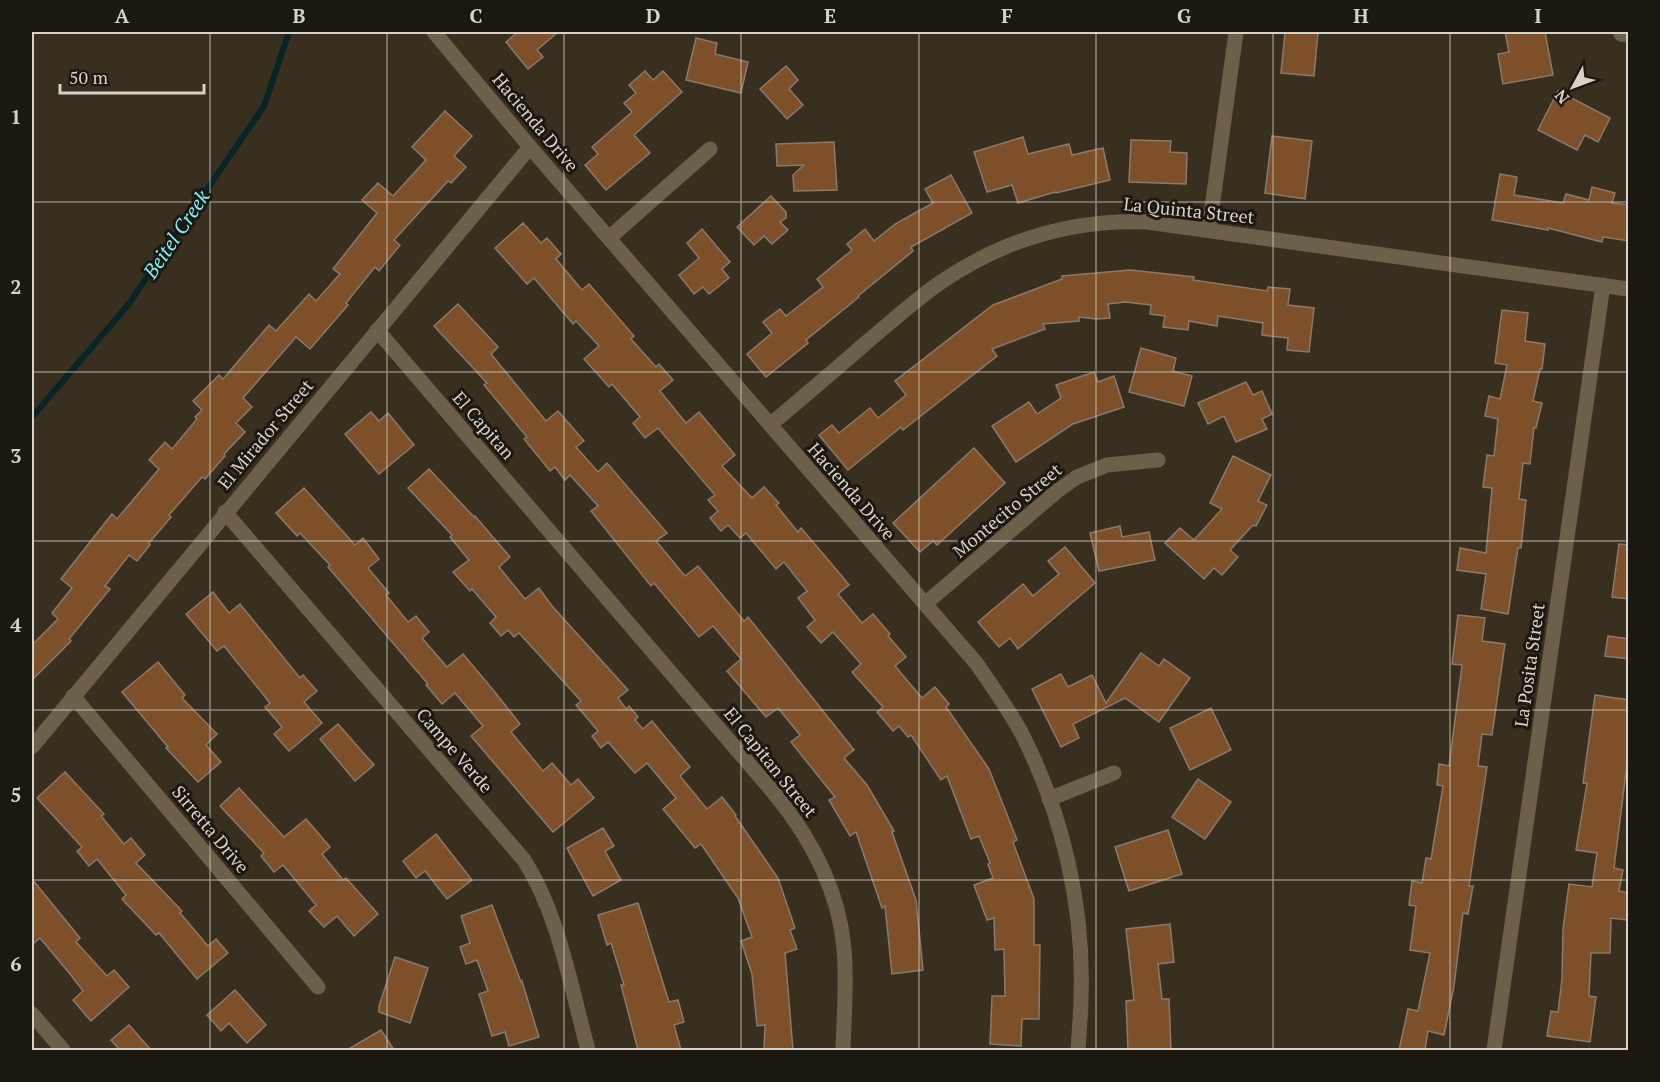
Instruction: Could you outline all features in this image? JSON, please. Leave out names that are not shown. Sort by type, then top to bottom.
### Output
[{"type":"street","name":"Hacienda Drive","points":[[434,32],[530,147],[977,664],[1004,704],[1024,738],[1049,799],[1064,848],[1075,902],[1082,994],[1078,1050]]},
{"type":"street","points":[[1209,230],[1236,32]]},
{"type":"street","name":"El Mirador Street","points":[[32,747],[530,147]]},
{"type":"street","points":[[609,238],[710,149]]},
{"type":"street","name":"La Quinta Street","points":[[770,425],[940,282],[1006,247],[1068,227],[1115,221],[1147,222],[1629,289]]},
{"type":"street","name":"La Posita Street","points":[[1494,1050],[1603,285]]},
{"type":"street","name":"El Capitan","points":[[377,330],[561,545]]},
{"type":"street","name":"Montecito Street","points":[[925,604],[1056,492],[1077,477],[1107,465],[1158,460]]},
{"type":"street","name":"Campe Verde","points":[[225,513],[524,860],[551,914],[588,1050]]},
{"type":"street","name":"El Capitan Street","points":[[561,545],[774,793],[808,840],[822,865],[840,921],[844,949],[843,1050]]},
{"type":"street","name":"Sirretta Drive","points":[[73,696],[318,987]]},
{"type":"street","points":[[1049,799],[1114,772]]},
{"type":"street","points":[[32,1014],[63,1050]]},
{"type":"building","points":[[518,32],[558,32],[537,50],[543,57],[528,69],[506,42]]},
{"type":"building","points":[[1285,32],[1318,32],[1314,76],[1281,73]]},
{"type":"building","points":[[1505,32],[1545,32],[1553,75],[1503,84],[1498,54],[1509,52]]},
{"type":"building","points":[[696,38],[717,43],[715,54],[748,62],[741,93],[686,80]]},
{"type":"building","points":[[786,66],[798,80],[789,89],[803,105],[787,119],[760,89]]},
{"type":"building","points":[[645,71],[653,80],[663,71],[682,92],[634,135],[650,153],[606,190],[585,165],[598,154],[592,147],[632,112],[624,103],[636,93],[629,85]]},
{"type":"building","points":[[1558,91],[1610,118],[1598,142],[1585,135],[1577,150],[1538,130]]},
{"type":"building","points":[[445,111],[472,136],[454,156],[466,167],[451,183],[448,181],[394,240],[400,245],[379,271],[375,267],[346,303],[348,305],[310,349],[296,337],[243,398],[252,407],[236,423],[245,432],[205,479],[202,477],[169,515],[171,517],[137,561],[129,555],[105,586],[110,589],[69,639],[71,641],[32,680],[32,645],[58,619],[52,613],[72,588],[61,579],[112,514],[117,519],[159,469],[149,460],[165,442],[172,449],[197,419],[195,417],[202,410],[193,401],[219,375],[223,379],[269,325],[276,331],[309,294],[316,301],[340,274],[333,269],[377,213],[362,200],[378,183],[393,196],[426,160],[412,147]]},
{"type":"building","points":[[1272,136],[1312,141],[1305,199],[1265,193]]},
{"type":"building","points":[[1023,137],[1028,154],[1069,144],[1072,155],[1103,148],[1110,180],[1018,203],[1012,185],[987,192],[974,152]]},
{"type":"building","points":[[1131,140],[1171,141],[1170,152],[1187,153],[1186,184],[1129,182]]},
{"type":"building","points":[[834,142],[837,190],[794,191],[793,175],[804,165],[777,166],[776,144]]},
{"type":"building","points":[[1500,174],[1517,177],[1514,195],[1563,203],[1566,194],[1589,200],[1592,187],[1615,193],[1612,203],[1629,205],[1629,241],[1603,237],[1602,242],[1548,228],[1548,230],[1492,220]]},
{"type":"building","points":[[951,175],[972,213],[911,247],[913,251],[806,340],[808,343],[766,377],[747,354],[772,333],[763,322],[780,309],[786,316],[823,287],[817,279],[852,250],[847,244],[865,229],[874,241],[895,224],[933,203],[925,189]]},
{"type":"building","points":[[771,196],[786,212],[786,218],[780,222],[788,230],[772,244],[764,236],[754,245],[737,227]]},
{"type":"building","points":[[523,223],[541,243],[547,238],[561,254],[556,259],[582,290],[589,284],[634,336],[631,339],[656,367],[659,364],[673,380],[660,391],[686,423],[699,412],[735,455],[722,466],[752,498],[764,487],[779,503],[776,505],[798,532],[801,528],[849,585],[838,594],[862,623],[873,614],[906,657],[895,666],[922,698],[935,687],[949,704],[946,707],[989,769],[1017,840],[1013,842],[1034,899],[1034,945],[1040,945],[1039,1019],[1022,1019],[1021,1046],[990,1044],[992,996],[1005,996],[1004,949],[995,950],[994,918],[987,920],[974,885],[993,878],[988,864],[990,863],[979,836],[971,839],[947,776],[941,780],[911,735],[908,737],[899,726],[893,731],[877,712],[883,707],[852,672],[861,664],[833,632],[821,643],[807,627],[815,620],[798,598],[807,591],[784,562],[776,569],[746,533],[740,538],[728,525],[721,531],[710,518],[718,511],[708,500],[715,495],[658,428],[645,438],[633,423],[640,417],[612,384],[609,387],[584,359],[599,346],[576,321],[573,324],[534,278],[527,284],[495,248]]},
{"type":"building","points":[[702,229],[730,262],[722,269],[729,278],[709,294],[703,287],[694,294],[679,275],[699,258],[687,243]]},
{"type":"building","points":[[1130,270],[1194,277],[1193,280],[1267,291],[1268,287],[1290,289],[1288,305],[1314,308],[1309,352],[1287,350],[1288,338],[1262,335],[1263,323],[1218,316],[1217,326],[1189,321],[1188,330],[1163,327],[1165,316],[1150,314],[1151,305],[1125,302],[1108,304],[1110,318],[1079,317],[1079,321],[1043,324],[1045,329],[992,349],[997,356],[903,430],[901,427],[848,470],[819,435],[832,425],[839,433],[870,408],[878,418],[906,395],[895,381],[993,305],[1062,279],[1062,276]]},
{"type":"building","points":[[458,304],[498,347],[491,354],[546,421],[558,411],[584,441],[576,447],[598,472],[607,463],[667,533],[656,541],[685,576],[698,566],[744,621],[748,617],[854,750],[844,758],[867,785],[894,831],[892,832],[916,900],[923,970],[892,974],[885,906],[882,908],[856,832],[850,836],[829,800],[835,797],[791,742],[800,735],[778,708],[766,717],[727,671],[741,659],[713,626],[699,637],[654,583],[651,586],[591,511],[598,506],[570,475],[565,480],[555,467],[550,471],[524,439],[527,437],[484,385],[487,383],[434,326]]},
{"type":"building","points":[[1502,310],[1528,313],[1525,341],[1545,344],[1542,369],[1540,369],[1533,401],[1542,403],[1536,428],[1534,427],[1530,464],[1523,463],[1519,499],[1526,500],[1521,548],[1518,548],[1508,614],[1481,609],[1486,574],[1457,570],[1460,548],[1486,553],[1492,488],[1483,487],[1487,455],[1494,456],[1498,419],[1485,416],[1489,396],[1500,399],[1507,365],[1495,363]]},
{"type":"building","points":[[1141,348],[1176,358],[1173,371],[1192,376],[1184,406],[1129,392]]},
{"type":"building","points":[[1094,372],[1098,382],[1114,376],[1124,407],[1073,424],[1016,462],[992,426],[1029,402],[1037,414],[1061,398],[1056,385]]},
{"type":"building","points":[[1246,382],[1253,395],[1262,391],[1272,414],[1262,419],[1267,429],[1236,442],[1224,416],[1208,424],[1198,403]]},
{"type":"building","points":[[371,412],[379,421],[388,413],[414,445],[379,474],[345,434]]},
{"type":"building","points":[[974,448],[1005,483],[937,545],[933,541],[920,552],[893,523]]},
{"type":"building","points":[[1233,456],[1271,475],[1258,501],[1267,505],[1256,526],[1253,525],[1230,550],[1238,557],[1222,575],[1214,568],[1204,579],[1165,543],[1180,528],[1194,540],[1222,509],[1210,503]]},
{"type":"building","points":[[429,469],[475,516],[510,557],[499,567],[525,599],[539,588],[552,606],[628,690],[618,698],[626,709],[629,706],[638,717],[635,720],[643,729],[652,721],[690,767],[680,776],[707,809],[722,797],[778,878],[795,928],[790,930],[797,949],[785,953],[793,1050],[764,1050],[765,1025],[757,1026],[752,974],[741,941],[752,937],[738,898],[701,844],[695,848],[663,809],[676,798],[647,763],[635,773],[608,742],[601,748],[592,736],[598,731],[576,705],[581,701],[519,633],[514,637],[508,630],[501,636],[490,623],[496,617],[472,589],[470,591],[453,572],[469,560],[450,537],[452,535],[408,488]]},
{"type":"building","points":[[304,488],[355,545],[363,538],[379,559],[368,568],[389,593],[386,595],[408,622],[416,616],[429,632],[422,638],[447,667],[463,654],[520,724],[511,732],[543,771],[552,763],[571,785],[578,779],[594,798],[553,832],[471,736],[483,726],[455,693],[442,704],[426,685],[428,684],[328,567],[330,565],[300,533],[297,536],[276,513]]},
{"type":"building","points":[[1120,526],[1122,537],[1149,532],[1155,560],[1099,571],[1090,533]]},
{"type":"building","points":[[1619,544],[1629,545],[1629,599],[1612,597]]},
{"type":"building","points":[[1065,547],[1095,583],[1018,649],[1010,638],[999,647],[978,622],[1023,584],[1033,596],[1059,574],[1048,561]]},
{"type":"building","points":[[213,592],[229,613],[240,604],[300,678],[303,675],[317,691],[304,702],[322,723],[289,751],[274,734],[282,727],[265,707],[270,703],[224,646],[217,651],[186,614]]},
{"type":"building","points":[[1458,615],[1485,618],[1482,641],[1505,644],[1492,735],[1482,734],[1478,766],[1487,767],[1469,886],[1473,886],[1468,914],[1463,913],[1454,986],[1444,1035],[1428,1031],[1425,1050],[1399,1050],[1408,1009],[1418,1011],[1430,953],[1410,950],[1416,906],[1409,905],[1412,881],[1422,883],[1426,858],[1431,859],[1443,786],[1437,785],[1439,764],[1449,766],[1462,665],[1452,664]]},
{"type":"building","points":[[1608,636],[1629,639],[1629,659],[1605,656]]},
{"type":"building","points":[[1141,653],[1159,666],[1164,659],[1190,678],[1159,722],[1125,698],[1073,724],[1079,738],[1061,747],[1032,689],[1061,674],[1068,687],[1092,675],[1106,703]]},
{"type":"building","points":[[158,662],[185,695],[182,698],[217,734],[206,745],[221,762],[198,782],[166,748],[168,747],[122,692]]},
{"type":"building","points":[[1595,695],[1629,700],[1629,748],[1614,868],[1623,870],[1619,891],[1629,893],[1629,910],[1627,920],[1611,918],[1610,953],[1591,953],[1589,996],[1596,997],[1590,1042],[1547,1036],[1551,1011],[1558,1012],[1562,979],[1563,929],[1569,884],[1592,887],[1597,853],[1576,850],[1587,783],[1583,783]]},
{"type":"building","points":[[1211,708],[1231,750],[1190,770],[1170,728]]},
{"type":"building","points":[[338,724],[374,765],[355,781],[320,739]]},
{"type":"building","points":[[65,772],[104,814],[101,816],[124,844],[131,838],[145,855],[136,863],[182,911],[180,913],[208,946],[216,939],[228,953],[197,979],[159,933],[156,935],[122,899],[126,895],[97,859],[89,866],[77,851],[82,847],[37,798]]},
{"type":"building","points":[[1198,779],[1231,802],[1205,839],[1172,817]]},
{"type":"building","points":[[239,788],[284,837],[306,819],[330,847],[322,854],[343,880],[346,878],[378,914],[354,936],[337,916],[324,927],[309,911],[316,905],[283,865],[274,872],[261,856],[264,853],[220,806]]},
{"type":"building","points":[[603,828],[614,846],[605,851],[621,880],[593,896],[567,848]]},
{"type":"building","points":[[1168,830],[1182,874],[1129,891],[1115,847]]},
{"type":"building","points":[[436,834],[472,880],[447,899],[425,871],[416,878],[403,861]]},
{"type":"building","points":[[32,879],[80,938],[76,942],[107,976],[114,970],[129,987],[91,1021],[73,1000],[83,991],[70,974],[40,938],[32,945]]},
{"type":"building","points":[[638,903],[669,1002],[678,1000],[684,1022],[674,1025],[681,1050],[638,1050],[621,985],[624,985],[611,943],[607,945],[598,915]]},
{"type":"building","points":[[492,905],[522,981],[539,1037],[509,1046],[505,1032],[492,1036],[479,994],[488,991],[477,960],[466,964],[460,947],[470,943],[461,916]]},
{"type":"building","points":[[1170,924],[1174,962],[1158,964],[1162,999],[1169,999],[1171,1050],[1128,1050],[1126,1001],[1134,1000],[1126,929]]},
{"type":"building","points":[[395,957],[428,968],[410,1023],[379,1012]]},
{"type":"building","points":[[235,990],[266,1025],[247,1043],[229,1023],[221,1031],[207,1015]]},
{"type":"building","points":[[129,1025],[151,1050],[120,1050],[111,1040]]},
{"type":"building","points":[[381,1030],[394,1050],[347,1050]]},
{"type":"waterway","name":"Beitel Creek","points":[[32,417],[128,305],[264,106],[289,32]]}]
